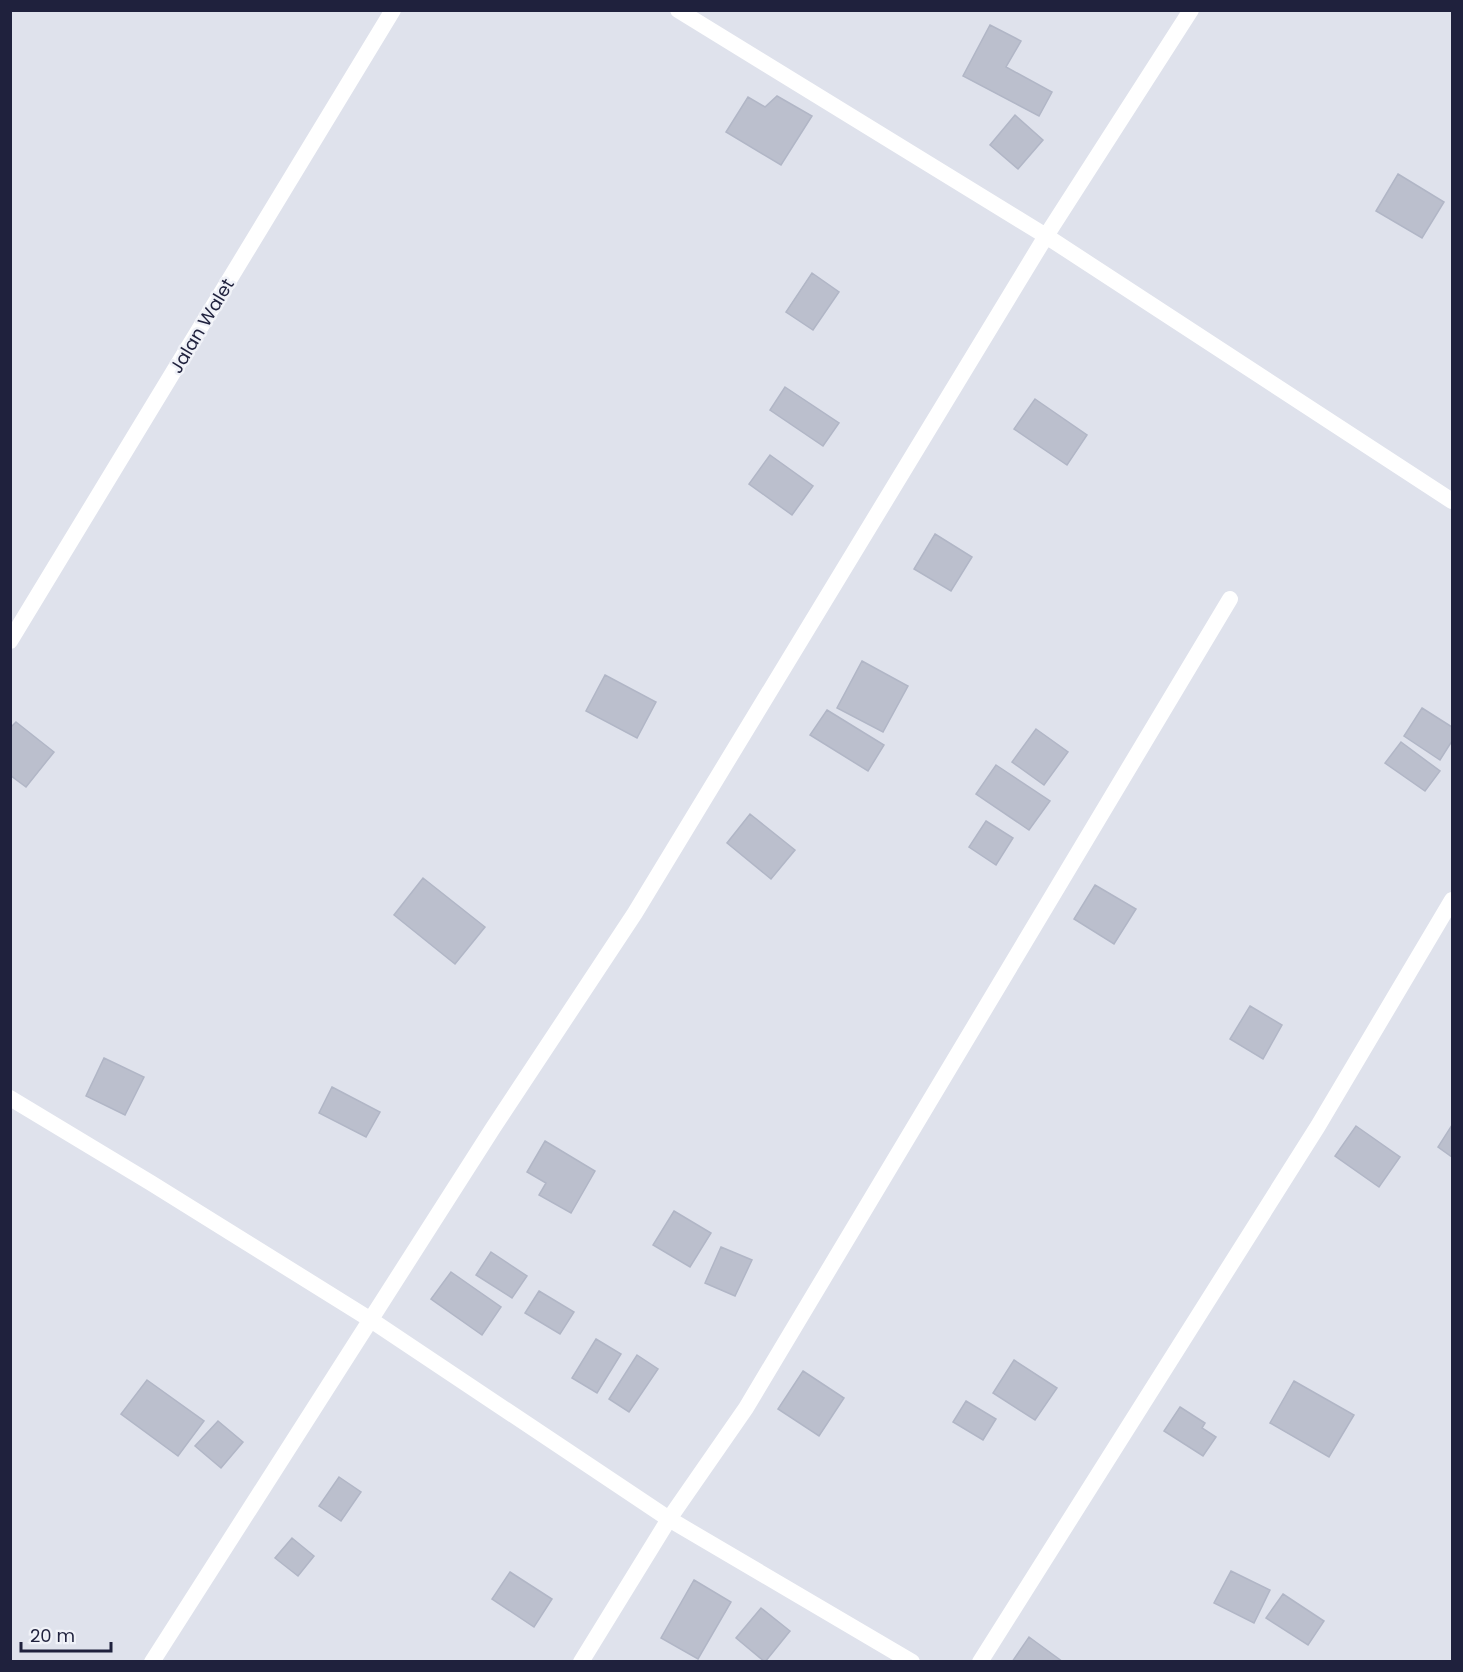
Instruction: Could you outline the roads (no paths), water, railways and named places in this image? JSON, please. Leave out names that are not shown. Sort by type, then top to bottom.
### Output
[{"type":"street","name":"Jalan Walet","points":[[10,641],[393,10]]},
{"type":"street","points":[[678,10],[1046,236],[1452,501]]},
{"type":"street","points":[[152,1662],[493,1128],[635,913],[1046,236],[1191,10]]},
{"type":"street","points":[[581,1662],[669,1519],[746,1408],[1230,599]]},
{"type":"street","points":[[980,1662],[1311,1137],[1452,900]]},
{"type":"street","points":[[10,1098],[371,1320],[669,1519],[912,1662]]}]
